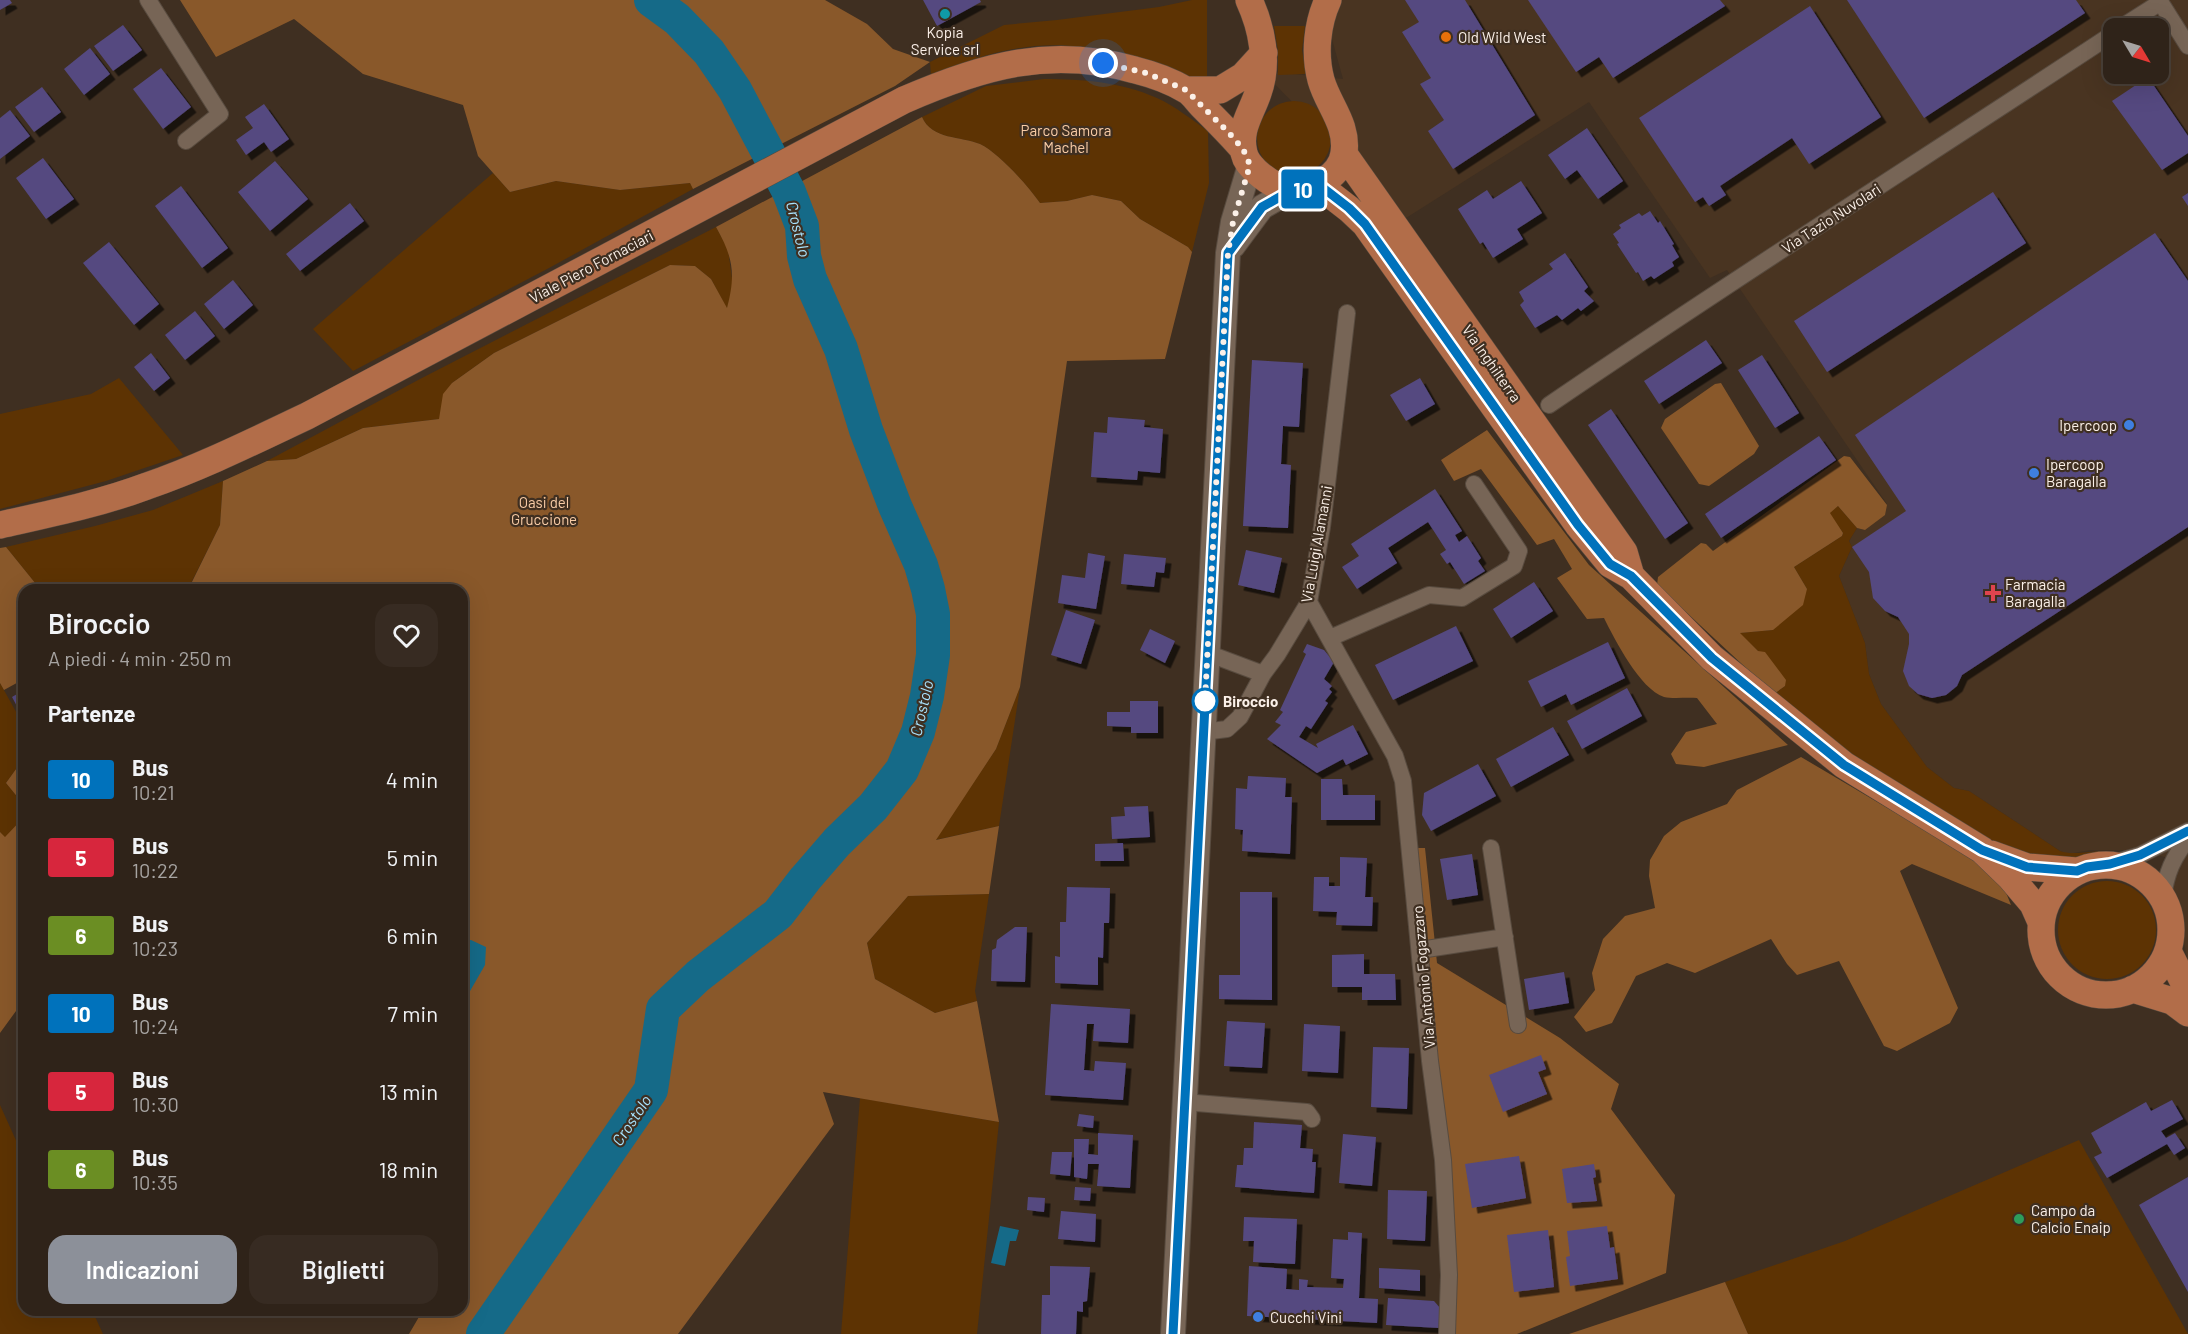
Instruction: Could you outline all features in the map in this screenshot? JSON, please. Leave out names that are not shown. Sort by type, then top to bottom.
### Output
[{"type":"main road","points":[[1173,1334],[1228,253],[1246,157],[1242,135],[1262,82],[1264,52],[1255,13],[1249,0]]},
{"type":"main road","points":[[1228,253],[1262,207],[1292,190],[1318,184],[1340,165],[1344,154],[1344,138],[1340,118],[1321,81],[1317,53],[1318,30],[1328,0]]},
{"type":"main road","name":"Viale Piero Fornaciari","points":[[1186,90],[1220,90],[1243,76],[1264,52]]},
{"type":"main road","name":"Viale Piero Fornaciari","points":[[0,525],[84,506],[146,487],[216,459],[307,416],[904,100],[948,80],[989,68],[1029,61],[1086,59],[1146,73],[1186,90],[1229,133],[1265,179],[1292,190]]},
{"type":"main road","name":"Via Inghilterra","points":[[1344,154],[1624,552],[1631,576]]},
{"type":"main road","name":"Via Inghilterra","points":[[1318,184],[1349,208],[1365,224],[1578,525],[1610,564],[1631,576],[1712,658],[1844,765],[1982,850],[2027,867],[2077,871]]},
{"type":"main road","name":"Via Inghilterra","points":[[1982,850],[2033,903],[2041,922]]},
{"type":"main road","name":"Via Inghilterra","points":[[2099,864],[2110,864],[2131,869],[2150,880],[2163,897],[2170,914],[2172,932],[2168,951],[2160,967],[2148,980],[2133,989],[2118,994],[2103,995],[2074,987],[2062,978],[2052,966],[2045,952],[2041,938],[2041,922],[2047,902],[2059,884],[2077,871],[2099,864]]},
{"type":"main road","points":[[2168,951],[2188,991]]},
{"type":"main road","name":"Via Inghilterra","points":[[2133,989],[2172,1001],[2188,1013]]},
{"type":"street","points":[[148,0],[220,114],[186,141]]},
{"type":"street","points":[[2135,18],[2160,1],[2188,46]]},
{"type":"street","name":"Via Tazio Nuvolari","points":[[1549,405],[1747,271],[2103,40]]},
{"type":"street","name":"Via Luigi Alamanni","points":[[1203,732],[1227,729],[1240,717],[1263,674],[1309,602],[1322,527],[1347,313]]},
{"type":"street","points":[[1330,638],[1429,596],[1462,598],[1514,566],[1519,551],[1474,484]]},
{"type":"street","name":"Via Antonio Fogazzaro","points":[[1309,602],[1400,768],[1407,809],[1430,1061],[1443,1160],[1449,1275],[1447,1334]]},
{"type":"street","points":[[1208,653],[1263,674]]},
{"type":"street","points":[[2110,864],[2140,855],[2188,831]]},
{"type":"street","points":[[2163,897],[2172,861],[2188,839]]},
{"type":"street","points":[[1491,848],[1518,1025]]},
{"type":"street","points":[[1420,950],[1505,938]]},
{"type":"street","points":[[1184,1102],[1307,1112],[1312,1119]]},
{"type":"shaded area","points":[[1336,0],[2188,0],[2188,962],[2173,887],[2178,861],[2140,850],[2091,850],[2067,854],[2060,851],[1969,791],[1954,788],[1927,767],[1881,704],[1869,674],[1865,643],[1839,576],[1852,547],[1849,541],[1857,528],[1865,530],[1884,515],[1887,504],[1727,270],[1710,278],[1589,102],[1406,218],[1262,71],[1343,79],[1327,21]]},
{"type":"green space","points":[[180,0],[825,0],[867,24],[893,49],[930,62],[895,86],[693,189],[690,183],[620,190],[556,181],[510,192],[478,156],[463,105],[363,74],[294,19],[216,57]]},
{"type":"green space","points":[[1192,0],[1207,0],[1207,81],[1194,80],[1105,51],[1051,45],[990,54],[931,76],[930,62],[1004,25],[1159,7]]},
{"type":"green space","points":[[1274,26],[1305,26],[1302,50],[1306,74],[1278,75],[1278,51]]},
{"type":"green space","name":"Parco Samora Machel","points":[[1044,79],[1102,82],[1130,88],[1170,105],[1208,131],[1209,183],[1192,252],[1188,247],[1140,219],[1121,201],[1092,195],[1067,201],[1040,203],[1013,170],[988,148],[972,141],[940,134],[933,130],[922,117],[986,86]]},
{"type":"green space","points":[[1294,101],[1308,104],[1320,112],[1328,124],[1331,138],[1328,152],[1320,164],[1308,172],[1294,175],[1280,172],[1268,164],[1260,152],[1257,138],[1260,124],[1268,112],[1280,104]]},
{"type":"green space","name":"Oasi del Gruccione","points":[[922,117],[933,130],[940,134],[972,141],[988,148],[1013,170],[1040,203],[1067,201],[1092,195],[1121,201],[1140,219],[1188,247],[1192,252],[1165,359],[1067,361],[1020,687],[996,749],[936,840],[999,826],[989,894],[908,896],[867,943],[875,979],[935,1013],[977,1001],[999,1122],[823,1092],[834,1124],[678,1334],[409,1334],[420,1316],[468,1316],[468,584],[191,584],[220,525],[223,481],[267,461],[296,459],[363,428],[439,419],[443,394],[452,383],[494,353],[670,265],[695,266],[711,279],[727,308],[732,275],[731,266],[716,227]]},
{"type":"green space","points":[[493,173],[510,192],[556,181],[620,190],[690,183],[693,189],[353,371],[313,329]]},
{"type":"green space","points":[[716,227],[728,249],[733,286],[727,309],[711,279],[695,266],[670,265],[494,353],[452,383],[439,419],[363,428],[296,459],[267,461],[420,379]]},
{"type":"green space","points":[[119,378],[183,455],[106,481],[0,509],[0,414],[91,394]]},
{"type":"green space","points":[[1721,383],[1759,446],[1754,454],[1709,486],[1699,484],[1661,428],[1665,419],[1715,384]]},
{"type":"green space","points":[[1487,430],[1589,565],[1788,745],[1704,767],[1676,764],[1671,754],[1686,732],[1717,724],[1697,698],[1664,697],[1646,684],[1629,663],[1604,618],[1587,619],[1557,578],[1572,569],[1554,539],[1537,545],[1481,469],[1454,481],[1441,460]]},
{"type":"green space","points":[[1844,456],[1850,457],[1887,505],[1885,515],[1865,530],[1857,528],[1838,506],[1830,513],[1843,533],[1842,536],[1794,567],[1807,589],[1803,605],[1773,630],[1740,633],[1758,651],[1765,652],[1786,680],[1785,686],[1774,694],[1657,585],[1658,577],[1701,543],[1706,544],[1713,551]]},
{"type":"green space","points":[[223,481],[220,525],[190,584],[36,584],[6,547],[95,526],[153,510]]},
{"type":"green space","points":[[1838,506],[1857,528],[1849,541],[1852,547],[1839,576],[1865,643],[1869,674],[1881,704],[1927,767],[1954,788],[1969,791],[2060,851],[2071,853],[2108,851],[2058,862],[2006,853],[1858,760],[1774,694],[1785,686],[1758,651],[1739,633],[1773,630],[1807,589],[1794,567],[1842,536],[1843,533],[1829,513]]},
{"type":"green space","points":[[6,547],[36,584],[18,584],[18,682],[4,690],[0,683],[0,548]]},
{"type":"green space","points":[[0,683],[18,715],[18,766],[6,783],[18,798],[18,824],[5,838],[0,832]]},
{"type":"green space","points":[[1020,687],[999,826],[935,840],[996,749]]},
{"type":"green space","points":[[1801,757],[1974,859],[2005,890],[2011,905],[1912,864],[1900,871],[1958,1008],[1950,1023],[1897,1051],[1884,1046],[1839,961],[1797,975],[1771,939],[1695,973],[1667,963],[1636,976],[1612,1023],[1586,1032],[1574,1017],[1595,990],[1592,973],[1603,939],[1625,916],[1655,908],[1649,876],[1650,860],[1664,836],[1681,822],[1727,804],[1737,790]]},
{"type":"green space","points":[[18,766],[18,798],[6,783]]},
{"type":"green space","points":[[18,823],[18,1008],[0,1033],[0,832],[5,837]]},
{"type":"green space","points":[[1411,848],[1425,848],[1437,963],[1560,1038],[1619,1084],[1611,1109],[1675,1195],[1666,1273],[1517,1334],[1447,1334],[1449,1307]]},
{"type":"green space","points":[[2107,881],[2126,885],[2142,895],[2152,911],[2156,930],[2152,949],[2142,965],[2126,975],[2107,979],[2088,975],[2072,965],[2062,949],[2058,930],[2062,911],[2072,895],[2088,885]]},
{"type":"green space","points":[[989,894],[975,991],[977,1001],[935,1013],[875,979],[867,943],[908,896]]},
{"type":"green space","points":[[860,1098],[999,1122],[977,1334],[841,1334]]},
{"type":"green space","points":[[0,1105],[18,1145],[18,1316],[95,1316],[103,1334],[0,1334]]},
{"type":"green space","points":[[2079,1140],[2188,1334],[1748,1334],[1725,1282],[1845,1241]]},
{"type":"green space","points":[[1725,1282],[1748,1334],[1569,1334]]},
{"type":"water","points":[[468,941],[486,947],[485,965],[468,995]]},
{"type":"water","points":[[1000,1226],[1019,1230],[1016,1241],[1010,1241],[1005,1266],[991,1263]]},
{"type":"building","points":[[0,0],[10,0],[12,3],[0,10]]},
{"type":"building","name":"Kopia Service srl","points":[[923,0],[980,0],[981,2],[937,26]]},
{"type":"building","points":[[1405,0],[1465,0],[1535,115],[1453,169],[1428,131],[1444,120],[1420,84],[1431,78],[1402,32],[1419,22]]},
{"type":"building","points":[[1528,0],[1720,0],[1725,6],[1613,78],[1599,57],[1576,72]]},
{"type":"building","points":[[1847,0],[2076,0],[2085,13],[1924,118]]},
{"type":"building","points":[[1810,6],[1881,117],[1809,164],[1792,138],[1720,186],[1726,195],[1709,206],[1703,197],[1695,202],[1639,118]]},
{"type":"building","points":[[123,25],[142,50],[113,71],[94,46]]},
{"type":"building","points":[[90,48],[110,74],[84,95],[64,69]]},
{"type":"building","points":[[161,68],[191,107],[163,129],[133,89]]},
{"type":"building","points":[[2138,84],[2153,84],[2188,136],[2188,153],[2162,170],[2112,101]]},
{"type":"building","points":[[42,87],[61,112],[34,132],[15,107]]},
{"type":"building","points":[[264,104],[289,139],[271,152],[264,142],[246,155],[236,140],[253,128],[245,117]]},
{"type":"building","points":[[10,110],[30,136],[0,159],[0,118]]},
{"type":"building","points":[[1587,128],[1623,181],[1598,199],[1577,170],[1565,179],[1548,155]]},
{"type":"building","points":[[43,158],[74,199],[46,219],[16,178]]},
{"type":"building","points":[[275,161],[308,199],[270,231],[238,192]]},
{"type":"building","points":[[1521,181],[1542,213],[1517,229],[1523,239],[1493,258],[1483,242],[1480,244],[1458,209],[1487,190],[1493,199]]},
{"type":"building","points":[[181,186],[228,248],[202,268],[155,206]]},
{"type":"building","points":[[1993,192],[2026,243],[1827,372],[1794,321]]},
{"type":"building","points":[[2188,193],[2188,206],[2182,197]]},
{"type":"building","points":[[350,203],[364,221],[300,271],[286,254]]},
{"type":"building","points":[[1650,211],[1658,223],[1660,221],[1679,257],[1672,262],[1674,266],[1654,279],[1651,276],[1643,281],[1617,244],[1619,243],[1613,234],[1621,228],[1619,225],[1639,213],[1642,216]]},
{"type":"building","name":"Ipercoop Baragalla","points":[[2155,233],[2188,281],[2188,527],[1962,675],[1957,686],[1946,695],[1932,698],[1918,694],[1909,686],[1903,671],[1909,634],[1898,617],[1885,611],[1873,598],[1869,572],[1852,547],[1906,511],[1855,435]]},
{"type":"building","points":[[109,242],[159,304],[134,325],[83,263]]},
{"type":"building","points":[[1565,253],[1588,287],[1584,291],[1594,301],[1581,311],[1578,308],[1562,320],[1557,315],[1535,328],[1520,305],[1524,301],[1519,292],[1553,269],[1549,264]]},
{"type":"building","points":[[233,280],[253,305],[224,329],[204,304]]},
{"type":"building","points":[[195,311],[215,336],[185,360],[165,335]]},
{"type":"building","points":[[1706,340],[1722,363],[1659,404],[1644,381]]},
{"type":"building","points":[[151,353],[170,378],[154,391],[134,367]]},
{"type":"building","points":[[1762,355],[1799,413],[1775,428],[1738,370]]},
{"type":"building","points":[[1252,360],[1303,363],[1299,427],[1283,426],[1281,464],[1291,465],[1288,528],[1243,526]]},
{"type":"building","points":[[1420,378],[1435,404],[1406,421],[1390,395]]},
{"type":"building","points":[[1611,409],[1688,523],[1665,539],[1588,425]]},
{"type":"building","points":[[1108,417],[1145,420],[1144,427],[1163,429],[1160,473],[1138,471],[1137,480],[1091,477],[1094,432],[1107,433]]},
{"type":"building","points":[[1819,436],[1836,460],[1721,538],[1705,514]]},
{"type":"building","points":[[1435,489],[1462,531],[1455,535],[1459,542],[1467,536],[1481,558],[1478,561],[1485,571],[1464,584],[1450,562],[1447,564],[1440,554],[1446,550],[1428,522],[1388,548],[1397,563],[1357,589],[1342,567],[1359,556],[1351,544]]},
{"type":"building","points":[[1246,550],[1282,558],[1274,593],[1238,585]]},
{"type":"building","points":[[1088,553],[1105,556],[1096,609],[1058,603],[1062,575],[1085,578]]},
{"type":"building","points":[[1124,554],[1166,558],[1164,573],[1156,572],[1154,587],[1121,584]]},
{"type":"building","points":[[1534,582],[1553,611],[1511,638],[1493,609]]},
{"type":"building","points":[[1066,610],[1095,620],[1081,664],[1051,655]]},
{"type":"building","points":[[1456,626],[1473,661],[1393,700],[1375,665]]},
{"type":"building","points":[[1150,629],[1175,641],[1165,663],[1140,650]]},
{"type":"building","points":[[1608,642],[1625,678],[1571,705],[1566,694],[1541,707],[1528,681]]},
{"type":"building","points":[[1307,644],[1324,650],[1334,662],[1324,679],[1332,686],[1329,689],[1332,692],[1325,701],[1328,703],[1311,729],[1306,726],[1299,737],[1318,748],[1316,744],[1353,725],[1368,754],[1346,765],[1343,759],[1317,773],[1267,739],[1281,725],[1275,722],[1283,712],[1280,710],[1306,654],[1303,652]]},
{"type":"building","points":[[1627,688],[1642,716],[1582,749],[1567,721]]},
{"type":"building","points":[[18,694],[18,708],[12,697]]},
{"type":"building","points":[[1130,701],[1158,701],[1158,733],[1131,733],[1131,727],[1107,726],[1107,712],[1130,712]]},
{"type":"building","points":[[1553,727],[1569,755],[1511,787],[1496,759]]},
{"type":"building","points":[[1478,764],[1496,796],[1431,831],[1422,815],[1424,793]]},
{"type":"building","points":[[1248,776],[1286,778],[1285,797],[1292,797],[1290,854],[1242,851],[1243,830],[1235,829],[1236,788],[1247,789]]},
{"type":"building","points":[[1321,779],[1342,779],[1343,795],[1375,795],[1375,820],[1321,820]]},
{"type":"building","points":[[1148,806],[1150,837],[1112,839],[1111,817],[1125,816],[1124,807]]},
{"type":"building","points":[[1123,843],[1124,861],[1095,861],[1095,844]]},
{"type":"building","points":[[1472,854],[1478,895],[1447,900],[1440,859]]},
{"type":"building","points":[[1340,857],[1367,858],[1365,897],[1373,897],[1372,926],[1336,925],[1337,912],[1313,911],[1314,877],[1329,877],[1329,886],[1340,886]]},
{"type":"building","points":[[1067,887],[1110,888],[1109,923],[1104,923],[1103,958],[1098,957],[1098,985],[1055,983],[1055,956],[1060,957],[1060,922],[1066,922]]},
{"type":"building","points":[[1240,892],[1272,892],[1272,1000],[1219,999],[1219,975],[1240,975]]},
{"type":"building","points":[[1015,927],[1027,927],[1025,982],[991,981],[992,950],[996,948],[997,940]]},
{"type":"building","points":[[1364,954],[1364,974],[1395,974],[1396,1000],[1362,1000],[1362,987],[1332,987],[1332,955]]},
{"type":"building","points":[[1564,972],[1569,1003],[1529,1010],[1524,979]]},
{"type":"building","points":[[1051,1004],[1130,1009],[1128,1043],[1093,1041],[1094,1024],[1087,1024],[1084,1070],[1094,1071],[1095,1061],[1126,1063],[1123,1100],[1045,1095]]},
{"type":"building","points":[[1227,1021],[1265,1023],[1262,1068],[1224,1066]]},
{"type":"building","points":[[1304,1024],[1340,1026],[1338,1073],[1302,1071]]},
{"type":"building","points":[[1373,1047],[1409,1048],[1407,1109],[1371,1107]]},
{"type":"building","points":[[1541,1055],[1546,1069],[1538,1072],[1547,1094],[1503,1112],[1489,1075]]},
{"type":"building","points":[[2172,1100],[2183,1119],[2161,1131],[2166,1138],[2175,1133],[2185,1148],[2174,1155],[2167,1144],[2107,1178],[2094,1157],[2102,1153],[2091,1133],[2146,1102],[2151,1111]]},
{"type":"building","points":[[1079,1114],[1094,1116],[1093,1128],[1077,1126]]},
{"type":"building","points":[[1254,1122],[1302,1125],[1300,1148],[1313,1149],[1312,1162],[1316,1162],[1314,1193],[1235,1187],[1237,1165],[1243,1165],[1244,1148],[1253,1148]]},
{"type":"building","points":[[1098,1133],[1133,1135],[1130,1188],[1097,1186],[1099,1164],[1088,1164],[1087,1179],[1074,1177],[1074,1139],[1089,1139],[1088,1154],[1098,1155]]},
{"type":"building","points":[[1343,1134],[1376,1137],[1372,1186],[1339,1183]]},
{"type":"building","points":[[1052,1152],[1072,1152],[1070,1176],[1050,1174]]},
{"type":"building","points":[[1519,1156],[1526,1198],[1472,1208],[1465,1164]]},
{"type":"building","points":[[1594,1164],[1596,1177],[1593,1178],[1597,1201],[1567,1203],[1562,1169]]},
{"type":"building","points":[[2188,1177],[2188,1292],[2139,1205]]},
{"type":"building","points":[[1075,1187],[1091,1188],[1090,1201],[1074,1200]]},
{"type":"building","points":[[1388,1190],[1427,1191],[1425,1241],[1387,1239]]},
{"type":"building","points":[[1028,1197],[1045,1198],[1044,1212],[1027,1210]]},
{"type":"building","points":[[1061,1211],[1096,1214],[1095,1242],[1058,1239]]},
{"type":"building","points":[[1244,1217],[1297,1219],[1295,1264],[1253,1262],[1254,1241],[1243,1241]]},
{"type":"building","points":[[1607,1226],[1610,1248],[1614,1247],[1618,1279],[1570,1286],[1566,1257],[1570,1256],[1567,1231]]},
{"type":"building","points":[[1548,1230],[1554,1287],[1514,1292],[1507,1235]]},
{"type":"building","points":[[1348,1232],[1362,1233],[1359,1298],[1378,1299],[1377,1323],[1247,1316],[1249,1266],[1287,1269],[1286,1289],[1299,1290],[1299,1279],[1308,1280],[1307,1287],[1343,1288],[1344,1279],[1331,1278],[1333,1239],[1348,1240]]},
{"type":"building","points":[[1050,1266],[1090,1267],[1087,1301],[1083,1302],[1083,1312],[1077,1311],[1076,1334],[1041,1334],[1042,1295],[1050,1295]]},
{"type":"building","points":[[1379,1268],[1420,1270],[1420,1291],[1379,1288]]},
{"type":"building","points":[[1388,1298],[1434,1301],[1441,1309],[1439,1328],[1386,1325]]},
{"type":"waterway","name":"Crostolo","points":[[483,1334],[651,1090],[663,1009],[698,976],[778,914],[805,879],[837,842],[873,807],[902,770],[918,732],[927,696],[933,655],[933,614],[921,565],[895,506],[866,430],[841,349],[810,279],[804,256],[802,226],[789,192],[735,90],[709,52],[677,19],[651,0]]},
{"type":"bus line","name":"10","points":[[1173,1334],[1228,253],[1262,207],[1292,190],[1318,184],[1349,208],[1365,224],[1578,525],[1610,564],[1631,576],[1712,658],[1844,765],[1982,850],[2027,867],[2053,871],[2077,871],[2099,864],[2110,864],[2140,855],[2188,831]]},
{"type":"place","name":"Kopia Service srl","points":[[945,14]]},
{"type":"place","name":"Old Wild West","points":[[1446,37]]},
{"type":"place","name":"Ipercoop","points":[[2129,425]]},
{"type":"place","name":"Ipercoop Baragalla","points":[[2034,473]]},
{"type":"place","name":"Farmacia Baragalla","points":[[1993,593]]},
{"type":"place","name":"Biroccio","points":[[1205,701]]},
{"type":"place","name":"Campo da Calcio Enaip","points":[[2019,1219]]},
{"type":"place","name":"Cucchi Vini","points":[[1258,1317]]},
{"type":"route","points":[[1103,63],[1146,73],[1186,90],[1243,149],[1250,165],[1233,222],[1228,253],[1205,701]]}]
